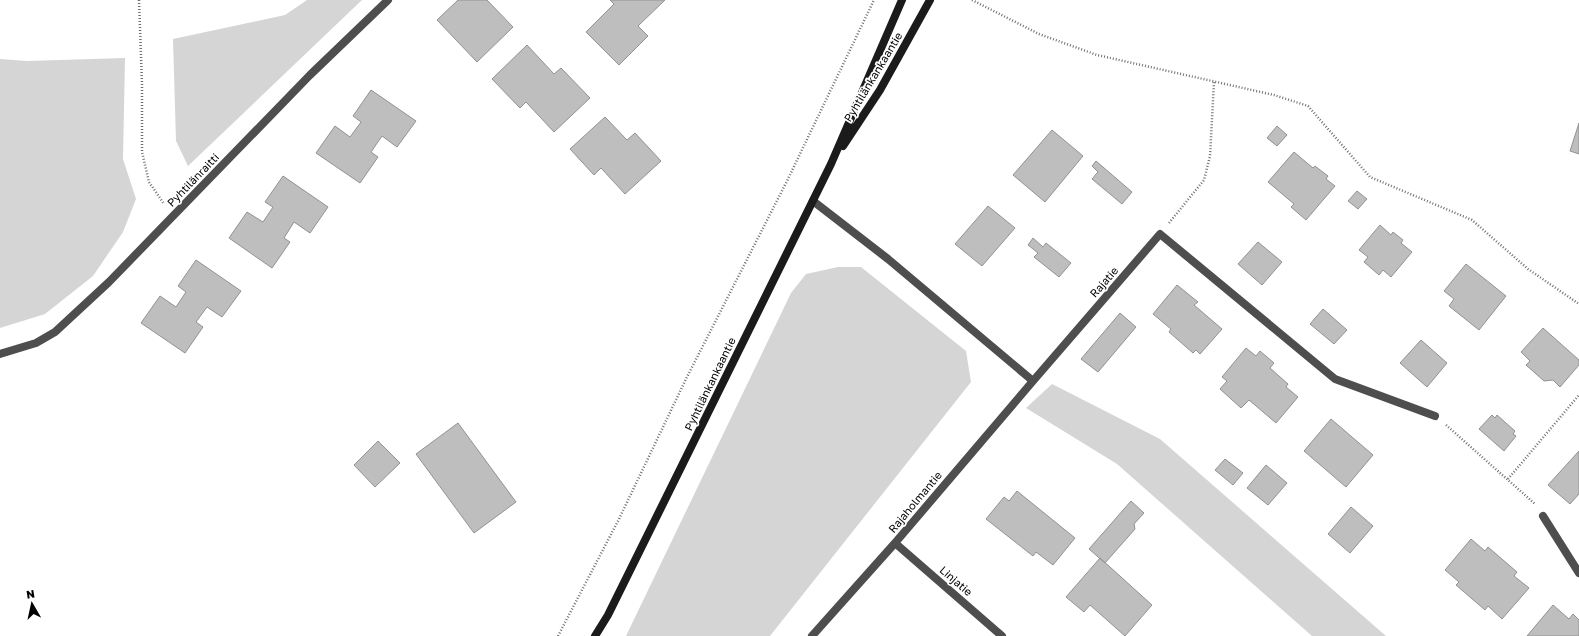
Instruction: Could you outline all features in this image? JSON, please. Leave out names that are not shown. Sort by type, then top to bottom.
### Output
[{"type":"street","name":"Pyhtilänraitti","points":[[0,354],[36,343],[56,332],[109,282],[310,75],[388,0]]},
{"type":"street","name":"Pyhtilänkankaantie","points":[[594,636],[608,615],[831,164],[902,0]]},
{"type":"street","name":"Pyhtilänkankaantie","points":[[831,164],[880,90],[930,0]]},
{"type":"street","points":[[813,201],[888,259],[1033,381]]},
{"type":"street","name":"Rajatie","points":[[1033,381],[1160,234]]},
{"type":"street","points":[[1160,234],[1335,379],[1435,416]]},
{"type":"street","name":"Rajaholmantie","points":[[812,636],[895,543],[1033,381]]},
{"type":"street","points":[[1543,516],[1579,573]]},
{"type":"street","name":"Linjatie","points":[[895,543],[1002,636]]},
{"type":"street","name":"Pyhtilänkankaantie","points":[[601,636],[608,615]]},
{"type":"path","points":[[139,0],[142,84],[142,152],[149,182],[172,217]]},
{"type":"path","points":[[558,636],[619,519],[686,379],[787,181],[874,0]]},
{"type":"path","points":[[972,0],[1039,34],[1097,55],[1274,95],[1308,106],[1370,177],[1472,220],[1528,269],[1579,304]]},
{"type":"path","points":[[1160,234],[1204,180],[1210,156],[1214,82]]},
{"type":"path","points":[[1508,479],[1579,395]]},
{"type":"path","points":[[1435,416],[1534,502],[1543,516]]},
{"type":"shaded area","points":[[307,0],[362,0],[188,166],[176,141],[173,39],[285,15]]},
{"type":"shaded area","points":[[125,58],[123,159],[136,199],[123,232],[93,276],[45,314],[0,328],[0,59],[27,61]]},
{"type":"shaded area","points":[[838,267],[861,267],[966,351],[971,382],[770,636],[626,636],[791,293],[806,274]]},
{"type":"shaded area","points":[[1052,384],[1160,439],[1386,636],[1312,636],[1117,464],[1026,408]]},
{"type":"building","points":[[458,0],[487,0],[513,27],[477,62],[437,20]]},
{"type":"building","points":[[610,0],[665,0],[638,26],[648,36],[619,65],[586,32],[614,4]]},
{"type":"building","points":[[527,45],[554,74],[561,68],[590,98],[554,132],[526,102],[520,108],[492,79]]},
{"type":"building","points":[[371,90],[416,121],[397,147],[382,136],[371,152],[378,157],[360,183],[316,153],[335,126],[350,137],[361,122],[353,116]]},
{"type":"building","points":[[605,117],[627,140],[635,133],[661,161],[625,194],[601,168],[594,175],[570,149]]},
{"type":"building","points":[[1579,123],[1579,154],[1570,151]]},
{"type":"building","points":[[1277,126],[1287,135],[1277,146],[1267,138]]},
{"type":"building","points":[[1052,130],[1083,156],[1045,202],[1013,175]]},
{"type":"building","points":[[1294,152],[1313,168],[1315,166],[1328,176],[1326,179],[1335,186],[1306,220],[1291,207],[1294,204],[1268,182]]},
{"type":"building","points":[[1096,161],[1132,192],[1122,204],[1092,179],[1098,172],[1092,166]]},
{"type":"building","points":[[283,176],[328,207],[310,233],[294,222],[284,238],[290,242],[272,268],[229,238],[247,212],[263,222],[273,207],[265,202]]},
{"type":"building","points":[[1357,191],[1367,199],[1358,209],[1348,201]]},
{"type":"building","points":[[988,206],[1015,228],[982,266],[955,244]]},
{"type":"building","points":[[1380,225],[1391,235],[1393,232],[1403,240],[1401,243],[1412,252],[1391,277],[1383,270],[1379,275],[1364,262],[1368,257],[1359,250]]},
{"type":"building","points":[[1033,238],[1043,247],[1046,243],[1071,263],[1059,277],[1034,257],[1038,253],[1028,245]]},
{"type":"building","points":[[1258,242],[1282,262],[1262,285],[1238,264]]},
{"type":"building","points":[[196,260],[241,291],[222,317],[207,307],[196,322],[203,327],[185,353],[141,323],[160,296],[176,307],[186,292],[178,286]]},
{"type":"building","points":[[1466,264],[1506,296],[1479,330],[1449,306],[1454,299],[1444,291]]},
{"type":"building","points":[[1177,285],[1198,302],[1194,305],[1222,329],[1200,354],[1196,350],[1193,353],[1169,332],[1171,329],[1153,314]]},
{"type":"building","points":[[1323,309],[1347,330],[1334,344],[1310,324]]},
{"type":"building","points":[[1120,313],[1136,327],[1098,372],[1081,359]]},
{"type":"building","points":[[1543,328],[1579,360],[1579,365],[1560,387],[1553,380],[1544,381],[1526,365],[1530,361],[1521,352]]},
{"type":"building","points":[[1421,340],[1447,363],[1427,387],[1400,363]]},
{"type":"building","points":[[1246,348],[1256,356],[1260,351],[1274,363],[1270,368],[1288,384],[1286,387],[1298,397],[1276,423],[1249,400],[1241,408],[1220,389],[1227,381],[1222,377]]},
{"type":"building","points":[[1492,415],[1495,418],[1497,415],[1515,431],[1513,434],[1516,436],[1504,451],[1479,429]]},
{"type":"building","points":[[1331,419],[1373,455],[1346,487],[1304,451]]},
{"type":"building","points":[[458,423],[516,502],[474,533],[416,454]]},
{"type":"building","points":[[378,441],[400,463],[375,487],[354,465]]},
{"type":"building","points":[[1579,451],[1579,494],[1570,504],[1548,485]]},
{"type":"building","points":[[1225,459],[1243,473],[1233,485],[1215,470]]},
{"type":"building","points":[[1266,465],[1287,483],[1268,505],[1247,488]]},
{"type":"building","points":[[1017,491],[1075,538],[1053,565],[1036,552],[1033,556],[986,519],[1004,497],[1009,501]]},
{"type":"building","points":[[1131,501],[1144,513],[1134,524],[1135,529],[1105,563],[1089,549]]},
{"type":"building","points":[[1351,507],[1373,526],[1350,553],[1328,534]]},
{"type":"building","points":[[1471,539],[1485,551],[1488,547],[1517,572],[1514,576],[1529,588],[1502,619],[1488,606],[1485,610],[1456,585],[1459,582],[1445,570]]},
{"type":"building","points":[[1100,558],[1152,605],[1125,636],[1090,605],[1084,612],[1066,597]]},
{"type":"building","points":[[1553,605],[1569,619],[1573,614],[1579,620],[1579,636],[1527,636]]}]
